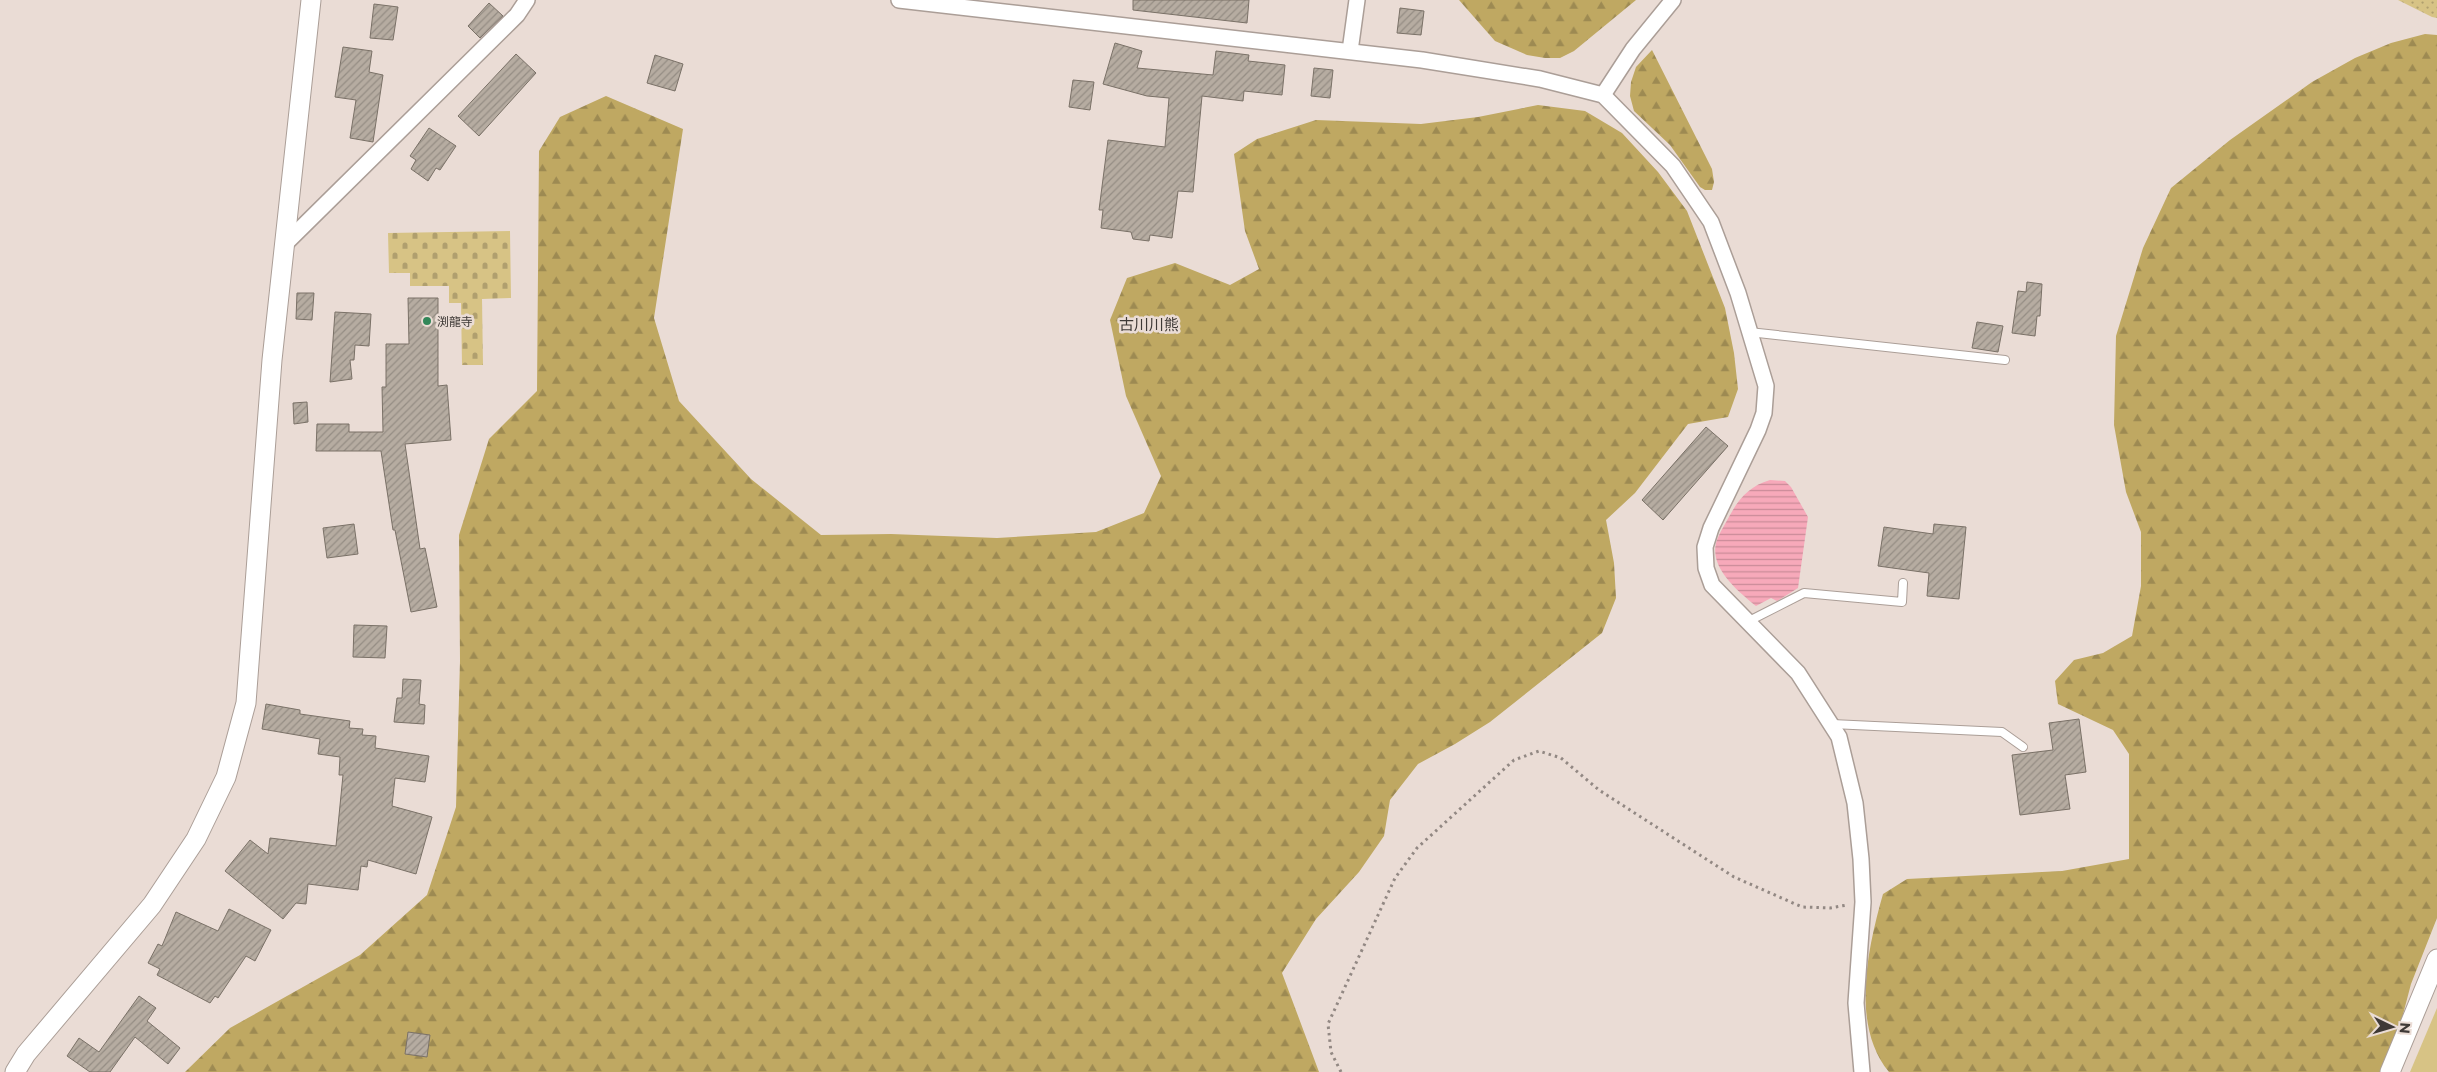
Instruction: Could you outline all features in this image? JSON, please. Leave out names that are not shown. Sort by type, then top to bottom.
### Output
[{"type":"street","points":[[285,244],[517,14],[527,0]]},
{"type":"street","points":[[899,0],[1350,51],[1422,60],[1540,80],[1603,95],[1673,166],[1711,222],[1738,293],[1766,386],[1764,413],[1711,528],[1705,547],[1706,568],[1712,586],[1798,673],[1839,737],[1855,803],[1861,859],[1863,902],[1856,1003],[1862,1072]]},
{"type":"street","points":[[1350,51],[1358,0]]},
{"type":"street","points":[[1603,95],[1633,49],[1673,0]]},
{"type":"street","points":[[15,1072],[26,1054],[152,905],[196,839],[226,776],[246,703],[272,360],[285,244],[307,1]]},
{"type":"street","points":[[2390,1072],[2437,959]]},
{"type":"lane","points":[[1750,332],[2005,360]]},
{"type":"lane","points":[[1748,622],[1804,593],[1902,602],[1903,583]]},
{"type":"lane","points":[[1832,724],[2002,732],[2023,747]]},
{"type":"path","points":[[1341,1072],[1331,1052],[1328,1024],[1395,878],[1417,848],[1514,760],[1539,751],[1561,758],[1599,790],[1734,877],[1802,907],[1830,908],[1863,902]]},
{"type":"green space","points":[[1459,0],[1636,0],[1574,51],[1560,58],[1545,58],[1527,55],[1495,41]]},
{"type":"green space","points":[[2398,0],[2437,0],[2437,18],[2432,17]]},
{"type":"green space","points":[[2425,34],[2437,35],[2437,918],[2411,984],[2401,1022],[2382,1072],[1889,1072],[1877,1053],[1870,1032],[1866,1009],[1868,961],[1883,894],[1907,879],[2062,871],[2129,859],[2129,754],[2113,730],[2058,704],[2055,681],[2074,660],[2103,653],[2132,636],[2141,586],[2141,532],[2126,492],[2114,425],[2116,336],[2143,248],[2171,188],[2230,140],[2312,82],[2355,58],[2391,43]]},
{"type":"green space","points":[[1652,50],[1712,169],[1714,182],[1712,190],[1705,190],[1700,187],[1670,145],[1634,111],[1630,96],[1631,82],[1636,67]]},
{"type":"green space","points":[[606,96],[683,129],[654,318],[679,401],[751,479],[821,535],[891,534],[997,538],[1096,532],[1144,513],[1161,476],[1126,396],[1110,320],[1127,278],[1175,263],[1230,285],[1259,269],[1245,231],[1234,154],[1257,139],[1316,120],[1421,124],[1478,117],[1538,105],[1585,111],[1622,133],[1658,172],[1687,211],[1725,308],[1734,353],[1738,389],[1728,417],[1688,424],[1635,493],[1606,520],[1614,563],[1616,598],[1602,633],[1490,722],[1418,764],[1390,800],[1384,836],[1359,872],[1316,919],[1282,973],[1319,1072],[185,1072],[230,1028],[360,955],[427,895],[456,807],[460,661],[459,535],[489,439],[537,391],[539,151],[560,117]]},
{"type":"green space","points":[[510,231],[511,298],[482,299],[483,365],[462,365],[461,303],[449,303],[449,286],[410,286],[410,273],[389,273],[388,233]]},
{"type":"green space","points":[[2437,1008],[2437,1072],[2410,1072]]},
{"type":"shaded area","points":[[1770,480],[1785,481],[1791,487],[1808,517],[1798,588],[1777,601],[1771,598],[1756,606],[1727,579],[1721,570],[1715,553],[1716,543],[1730,515],[1742,498],[1757,485]]},
{"type":"building","points":[[1133,0],[1249,0],[1247,23],[1133,10]]},
{"type":"building","points":[[489,3],[503,16],[480,38],[468,26]]},
{"type":"building","points":[[374,4],[398,7],[393,40],[370,38]]},
{"type":"building","points":[[1400,8],[1424,11],[1421,35],[1397,33]]},
{"type":"building","points":[[1115,43],[1142,51],[1137,68],[1213,75],[1216,51],[1249,55],[1248,61],[1285,65],[1282,95],[1244,91],[1243,101],[1202,96],[1193,192],[1178,191],[1172,238],[1150,235],[1149,241],[1133,239],[1131,232],[1101,228],[1103,210],[1099,210],[1108,140],[1165,147],[1169,98],[1147,96],[1103,84]]},
{"type":"building","points":[[343,47],[372,51],[369,72],[383,75],[373,142],[350,138],[356,100],[335,97]]},
{"type":"building","points":[[516,54],[536,73],[479,136],[458,116]]},
{"type":"building","points":[[655,55],[683,64],[675,91],[647,83]]},
{"type":"building","points":[[1314,68],[1333,70],[1330,98],[1311,96]]},
{"type":"building","points":[[1073,80],[1094,82],[1090,110],[1069,107]]},
{"type":"building","points":[[429,128],[456,146],[440,170],[436,168],[428,181],[411,169],[416,160],[410,156]]},
{"type":"building","points":[[2027,282],[2042,284],[2040,316],[2037,316],[2035,336],[2012,333],[2018,291],[2026,292]]},
{"type":"building","points":[[297,293],[314,293],[312,320],[296,319]]},
{"type":"building","points":[[408,298],[438,298],[438,386],[447,385],[451,440],[405,444],[420,549],[425,548],[437,607],[411,612],[395,530],[393,530],[381,451],[316,451],[317,424],[349,424],[349,432],[383,432],[382,387],[386,387],[386,344],[409,344]]},
{"type":"building","points":[[335,312],[371,314],[369,346],[355,345],[354,360],[350,360],[352,379],[330,382]]},
{"type":"building","points":[[1977,322],[2003,326],[1998,352],[1972,348]]},
{"type":"building","points":[[307,402],[308,422],[294,424],[293,403]]},
{"type":"building","points":[[1706,427],[1728,446],[1663,520],[1642,500]]},
{"type":"building","points":[[354,524],[358,554],[327,558],[323,528]]},
{"type":"building","points":[[1934,524],[1966,527],[1959,599],[1927,596],[1929,573],[1878,566],[1884,527],[1933,534]]},
{"type":"building","points":[[354,625],[387,626],[385,658],[353,657]]},
{"type":"building","points":[[403,679],[421,680],[419,704],[425,705],[424,724],[394,722],[397,698],[402,698]]},
{"type":"building","points":[[266,704],[300,710],[300,714],[350,721],[349,728],[363,729],[362,735],[376,736],[375,748],[429,756],[425,782],[395,778],[392,806],[432,817],[416,874],[368,860],[367,867],[361,866],[358,890],[308,884],[306,904],[296,903],[283,919],[225,871],[250,840],[268,854],[270,838],[336,846],[343,775],[339,775],[340,757],[318,754],[320,739],[262,729]]},
{"type":"building","points":[[2079,719],[2086,772],[2065,775],[2070,809],[2020,815],[2012,755],[2053,750],[2049,723]]},
{"type":"building","points":[[229,909],[271,930],[255,961],[246,956],[218,998],[215,996],[210,1003],[157,975],[160,969],[148,963],[158,944],[162,946],[176,912],[218,931]]},
{"type":"building","points":[[139,996],[156,1008],[147,1021],[180,1048],[168,1064],[135,1037],[110,1072],[90,1072],[67,1056],[79,1038],[99,1052]]},
{"type":"building","points":[[408,1032],[430,1035],[427,1057],[405,1054]]},
{"type":"place","name":"渕龍寺","points":[[427,321]]},
{"type":"district","name":"古川川熊","points":[[1149,324]]}]
